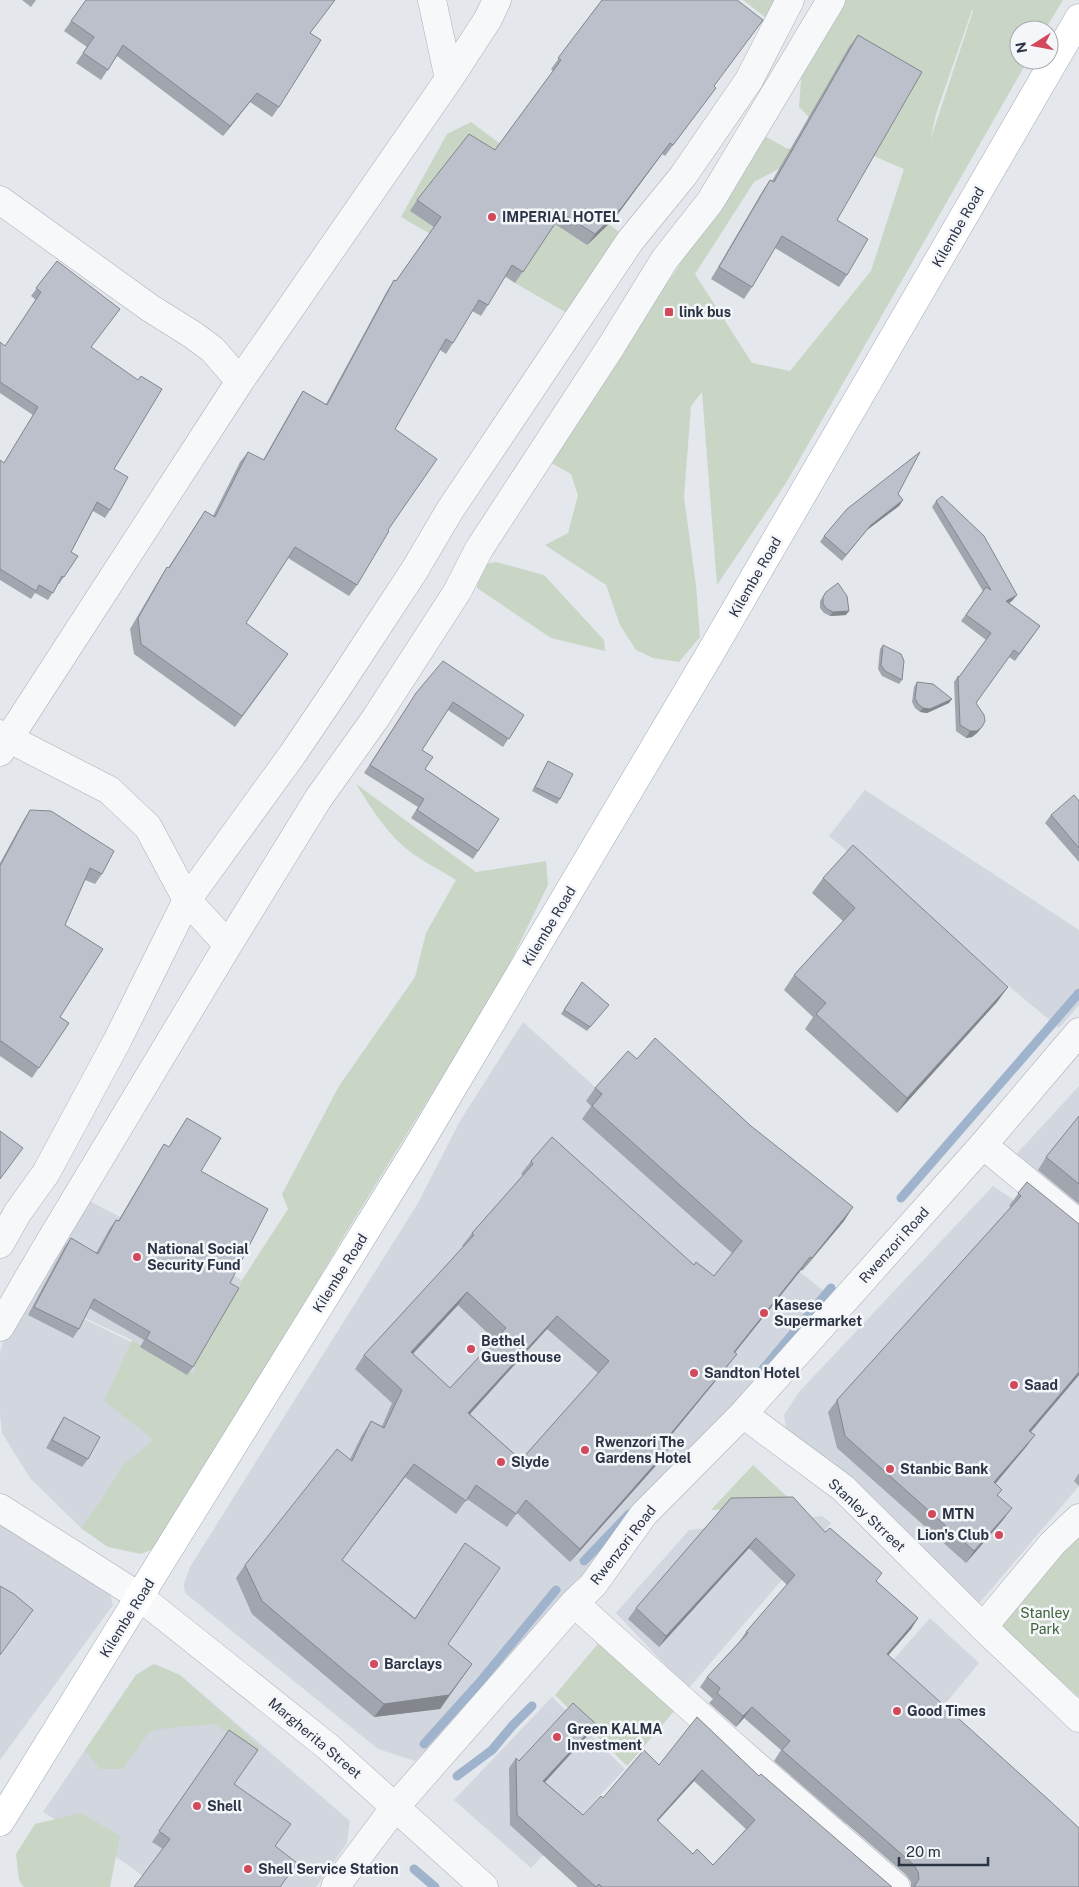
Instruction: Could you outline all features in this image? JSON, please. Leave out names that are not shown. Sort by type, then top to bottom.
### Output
[{"type":"main road","name":"Kilembe Road","points":[[0,1822],[415,1151],[520,976],[724,631],[1079,18]]},
{"type":"street","points":[[432,0],[449,79]]},
{"type":"street","points":[[228,945],[187,900],[148,827],[109,790],[3,742],[240,381],[449,79],[488,19],[497,0]]},
{"type":"street","points":[[0,1244],[18,1212],[46,1173],[117,1041],[187,900],[292,755],[336,690],[414,571],[450,510],[630,241],[683,176],[749,80],[790,0]]},
{"type":"street","points":[[0,1327],[42,1253],[318,799],[376,720],[457,592],[479,549],[665,260],[710,202],[831,0]]},
{"type":"street","points":[[0,200],[150,308],[193,335],[212,350],[240,381]]},
{"type":"street","name":"Rwenzori Road","points":[[335,1887],[396,1806],[574,1603],[593,1584],[644,1514],[743,1414],[983,1145],[1079,1032]]},
{"type":"street","points":[[983,1145],[1079,1224]]},
{"type":"street","name":"Stanley Strreet","points":[[743,1414],[842,1488],[983,1627],[1079,1718]]},
{"type":"street","name":"Margherita Street","points":[[0,1508],[140,1597],[327,1746],[484,1887]]},
{"type":"street","points":[[983,1627],[1052,1544],[1079,1518]]},
{"type":"street","points":[[574,1603],[896,1887]]},
{"type":"shaded area","points":[[865,790],[1079,930],[1079,1005],[1059,1028],[829,836]]},
{"type":"shaded area","points":[[523,1022],[677,1161],[751,1233],[835,1300],[477,1698],[415,1761],[378,1749],[185,1593],[184,1584],[190,1567],[418,1203],[460,1121]]},
{"type":"shaded area","points":[[1079,1086],[1079,1225],[1010,1161]]},
{"type":"shaded area","points":[[993,1186],[1079,1244],[1079,1486],[976,1607],[788,1438],[784,1415],[799,1392]]},
{"type":"shaded area","points":[[72,1192],[242,1280],[195,1374],[190,1372],[108,1547],[81,1528],[30,1478],[2,1433],[0,1414],[0,1353],[19,1286]],"holes":[[[62,1307],[132,1340],[167,1360]]]},
{"type":"shaded area","points":[[0,1508],[107,1584],[113,1605],[0,1760]]},
{"type":"shaded area","points":[[822,1516],[831,1523],[688,1689],[616,1613],[689,1530]]},
{"type":"shaded area","points":[[930,1618],[979,1663],[842,1829],[787,1780]]},
{"type":"shaded area","points":[[154,1664],[180,1675],[350,1821],[347,1843],[316,1887],[159,1887],[112,1854],[43,1812],[136,1675]]},
{"type":"shaded area","points":[[552,1697],[625,1769],[531,1868],[454,1800]]},
{"type":"green space","points":[[743,0],[791,0],[774,24]]},
{"type":"green space","points":[[846,0],[1063,0],[1051,20],[1009,20],[1009,70],[1022,70],[786,483],[717,585],[702,392],[691,406],[684,497],[696,585],[700,637],[679,662],[653,658],[636,650],[620,625],[606,585],[545,545],[568,533],[578,495],[571,474],[539,456],[673,275],[761,134],[786,148],[809,153],[754,182],[695,274],[752,363],[790,371],[871,271],[904,169],[827,136],[799,107],[802,67]],"holes":[[[972,10],[973,11],[930,141],[936,114]]]},
{"type":"green space","points":[[471,122],[630,240],[633,261],[586,324],[401,217],[447,134]]},
{"type":"green space","points":[[496,562],[544,575],[604,640],[605,651],[551,638],[477,588],[479,565]]},
{"type":"green space","points":[[356,784],[476,872],[546,861],[548,885],[500,983],[347,1231],[162,1545],[141,1554],[108,1547],[81,1528],[124,1464],[154,1440],[104,1401],[132,1340],[195,1374],[194,1361],[231,1302],[242,1280],[288,1209],[282,1194],[339,1086],[415,977],[426,933],[456,880],[422,860],[403,846],[383,824]]},
{"type":"green space","points":[[753,1465],[796,1505],[711,1510]]},
{"type":"green space","name":"Stanley Park","points":[[1079,1532],[1079,1697],[997,1623]]},
{"type":"green space","points":[[602,1639],[676,1709],[627,1766],[555,1695]]},
{"type":"green space","points":[[154,1664],[180,1675],[256,1743],[261,1750],[253,1749],[214,1724],[167,1728],[149,1732],[123,1769],[100,1769],[85,1750],[136,1675]]},
{"type":"green space","points":[[81,1813],[120,1836],[110,1887],[24,1887],[19,1880],[16,1854],[35,1824]]},
{"type":"building","points":[[86,0],[335,0],[310,33],[321,40],[279,107],[257,93],[230,126],[123,45],[108,70],[83,53],[94,37],[71,21]]},
{"type":"building","points":[[602,0],[737,0],[763,20],[714,86],[716,88],[673,145],[670,143],[622,207],[595,234],[562,213],[523,272],[512,265],[488,305],[479,300],[453,343],[446,339],[395,429],[437,459],[388,530],[357,585],[295,547],[246,623],[288,654],[242,716],[141,644],[138,618],[167,567],[169,568],[205,511],[215,517],[248,452],[264,460],[303,391],[327,405],[394,280],[396,281],[441,217],[417,200],[469,134],[495,150],[561,60],[558,58]]},
{"type":"building","points":[[858,35],[922,72],[837,220],[868,239],[847,275],[782,236],[752,287],[719,267],[770,180],[774,182]]},
{"type":"building","points":[[57,261],[120,309],[91,347],[138,380],[141,376],[162,389],[114,469],[128,477],[110,510],[97,502],[71,552],[78,556],[64,577],[62,576],[53,593],[39,585],[36,591],[0,569],[0,460],[4,463],[38,407],[0,382],[0,342],[5,346],[41,292],[36,288]]},
{"type":"building","points":[[920,452],[898,494],[903,500],[871,525],[846,555],[824,536],[847,509]]},
{"type":"building","points":[[942,496],[984,536],[1017,595],[1006,601],[1040,626],[1019,654],[1014,650],[976,703],[984,715],[985,721],[977,731],[970,731],[960,725],[958,676],[991,633],[966,615],[986,587],[991,590],[936,501]]},
{"type":"building","points":[[838,583],[847,596],[849,611],[833,612],[823,604],[823,597],[826,592]]},
{"type":"building","points":[[883,645],[901,654],[904,661],[902,680],[885,671],[881,665]]},
{"type":"building","points":[[443,661],[524,715],[509,739],[453,702],[422,750],[433,757],[425,769],[499,819],[478,851],[417,810],[424,799],[370,765],[416,693]]},
{"type":"building","points":[[917,682],[933,684],[952,699],[930,709],[923,708],[915,698]]},
{"type":"building","points":[[548,761],[573,774],[560,799],[535,787]]},
{"type":"building","points":[[1074,795],[1079,801],[1079,848],[1051,815]]},
{"type":"building","points":[[30,810],[51,811],[114,851],[102,874],[90,868],[65,925],[103,949],[60,1017],[69,1023],[39,1068],[0,1042],[0,866]]},
{"type":"building","points":[[853,845],[1008,987],[907,1098],[816,1014],[826,1003],[794,975],[855,908],[823,878]]},
{"type":"building","points":[[582,982],[609,1005],[590,1027],[564,1010]]},
{"type":"building","points":[[655,1038],[751,1126],[853,1207],[812,1258],[810,1257],[734,1352],[737,1354],[663,1443],[669,1448],[580,1549],[526,1500],[516,1514],[476,1485],[466,1501],[414,1464],[342,1560],[415,1619],[465,1543],[500,1568],[448,1644],[472,1664],[449,1695],[384,1704],[262,1601],[245,1565],[337,1449],[352,1461],[371,1421],[384,1428],[402,1390],[364,1355],[474,1235],[472,1233],[533,1164],[531,1161],[552,1137],[694,1265],[696,1262],[714,1276],[742,1241],[592,1106],[602,1094],[595,1088],[628,1051],[637,1059]],"holes":[[[467,1292],[506,1328],[450,1388],[411,1352]],[[557,1316],[609,1361],[521,1460],[468,1413]]]},
{"type":"building","points":[[1079,1116],[1079,1184],[1046,1157]]},
{"type":"building","points":[[187,1118],[221,1138],[201,1171],[268,1209],[230,1283],[239,1288],[193,1367],[146,1339],[150,1332],[94,1299],[79,1329],[34,1307],[71,1238],[98,1254],[116,1220],[119,1221],[164,1144],[169,1147]]},
{"type":"building","points":[[0,1131],[23,1148],[0,1179]]},
{"type":"building","points":[[1027,1182],[1079,1224],[1079,1372],[1029,1431],[1035,1435],[994,1482],[1002,1490],[997,1495],[1012,1508],[974,1551],[845,1436],[837,1400],[1021,1196],[1018,1193]]},
{"type":"building","points":[[64,1417],[100,1437],[88,1459],[52,1440]]},
{"type":"building","points":[[793,1497],[825,1532],[830,1528],[882,1573],[876,1581],[918,1618],[887,1654],[1079,1828],[1079,1887],[914,1887],[919,1879],[914,1865],[782,1750],[790,1741],[752,1707],[743,1716],[717,1693],[720,1688],[707,1677],[748,1633],[746,1632],[795,1575],[756,1538],[666,1636],[636,1608],[731,1498]]},
{"type":"building","points":[[0,1586],[14,1594],[33,1610],[0,1655]]},
{"type":"building","points":[[573,1703],[596,1724],[543,1781],[583,1815],[601,1796],[603,1798],[644,1750],[659,1765],[697,1717],[759,1776],[761,1774],[892,1887],[602,1887],[599,1884],[596,1887],[517,1815],[516,1758],[519,1761]],"holes":[[[702,1770],[755,1820],[713,1865],[697,1849],[693,1854],[657,1820]]]},
{"type":"building","points":[[229,1730],[258,1750],[234,1784],[291,1824],[275,1846],[297,1863],[280,1887],[134,1887],[170,1839],[159,1831]]},
{"type":"waterway","points":[[901,1198],[1079,993]]},
{"type":"waterway","points":[[759,1374],[831,1288]]},
{"type":"waterway","points":[[584,1561],[629,1514]]},
{"type":"waterway","points":[[424,1744],[479,1683],[556,1590]]},
{"type":"waterway","points":[[457,1776],[492,1750],[532,1706]]},
{"type":"waterway","points":[[414,1869],[435,1887]]},
{"type":"place","name":"IMPERIAL HOTEL","points":[[492,217]]},
{"type":"place","name":"link bus","points":[[669,312]]},
{"type":"place","name":"National Social Security Fund","points":[[137,1257]]},
{"type":"place","name":"Kasese Supermarket","points":[[764,1313]]},
{"type":"place","name":"Bethel Guesthouse","points":[[471,1349]]},
{"type":"place","name":"Sandton Hotel","points":[[694,1373]]},
{"type":"place","name":"Saad","points":[[1014,1385]]},
{"type":"place","name":"Rwenzori The Gardens Hotel","points":[[585,1450]]},
{"type":"place","name":"Slyde","points":[[501,1462]]},
{"type":"place","name":"Stanbic Bank","points":[[890,1469]]},
{"type":"place","name":"MTN","points":[[932,1514]]},
{"type":"place","name":"Lion's Club","points":[[999,1535]]},
{"type":"place","name":"Barclays","points":[[374,1664]]},
{"type":"place","name":"Good Times","points":[[897,1711]]},
{"type":"place","name":"Green KALMA Investment","points":[[557,1737]]},
{"type":"place","name":"Shell","points":[[197,1806]]},
{"type":"place","name":"Shell Service Station","points":[[248,1869]]}]
